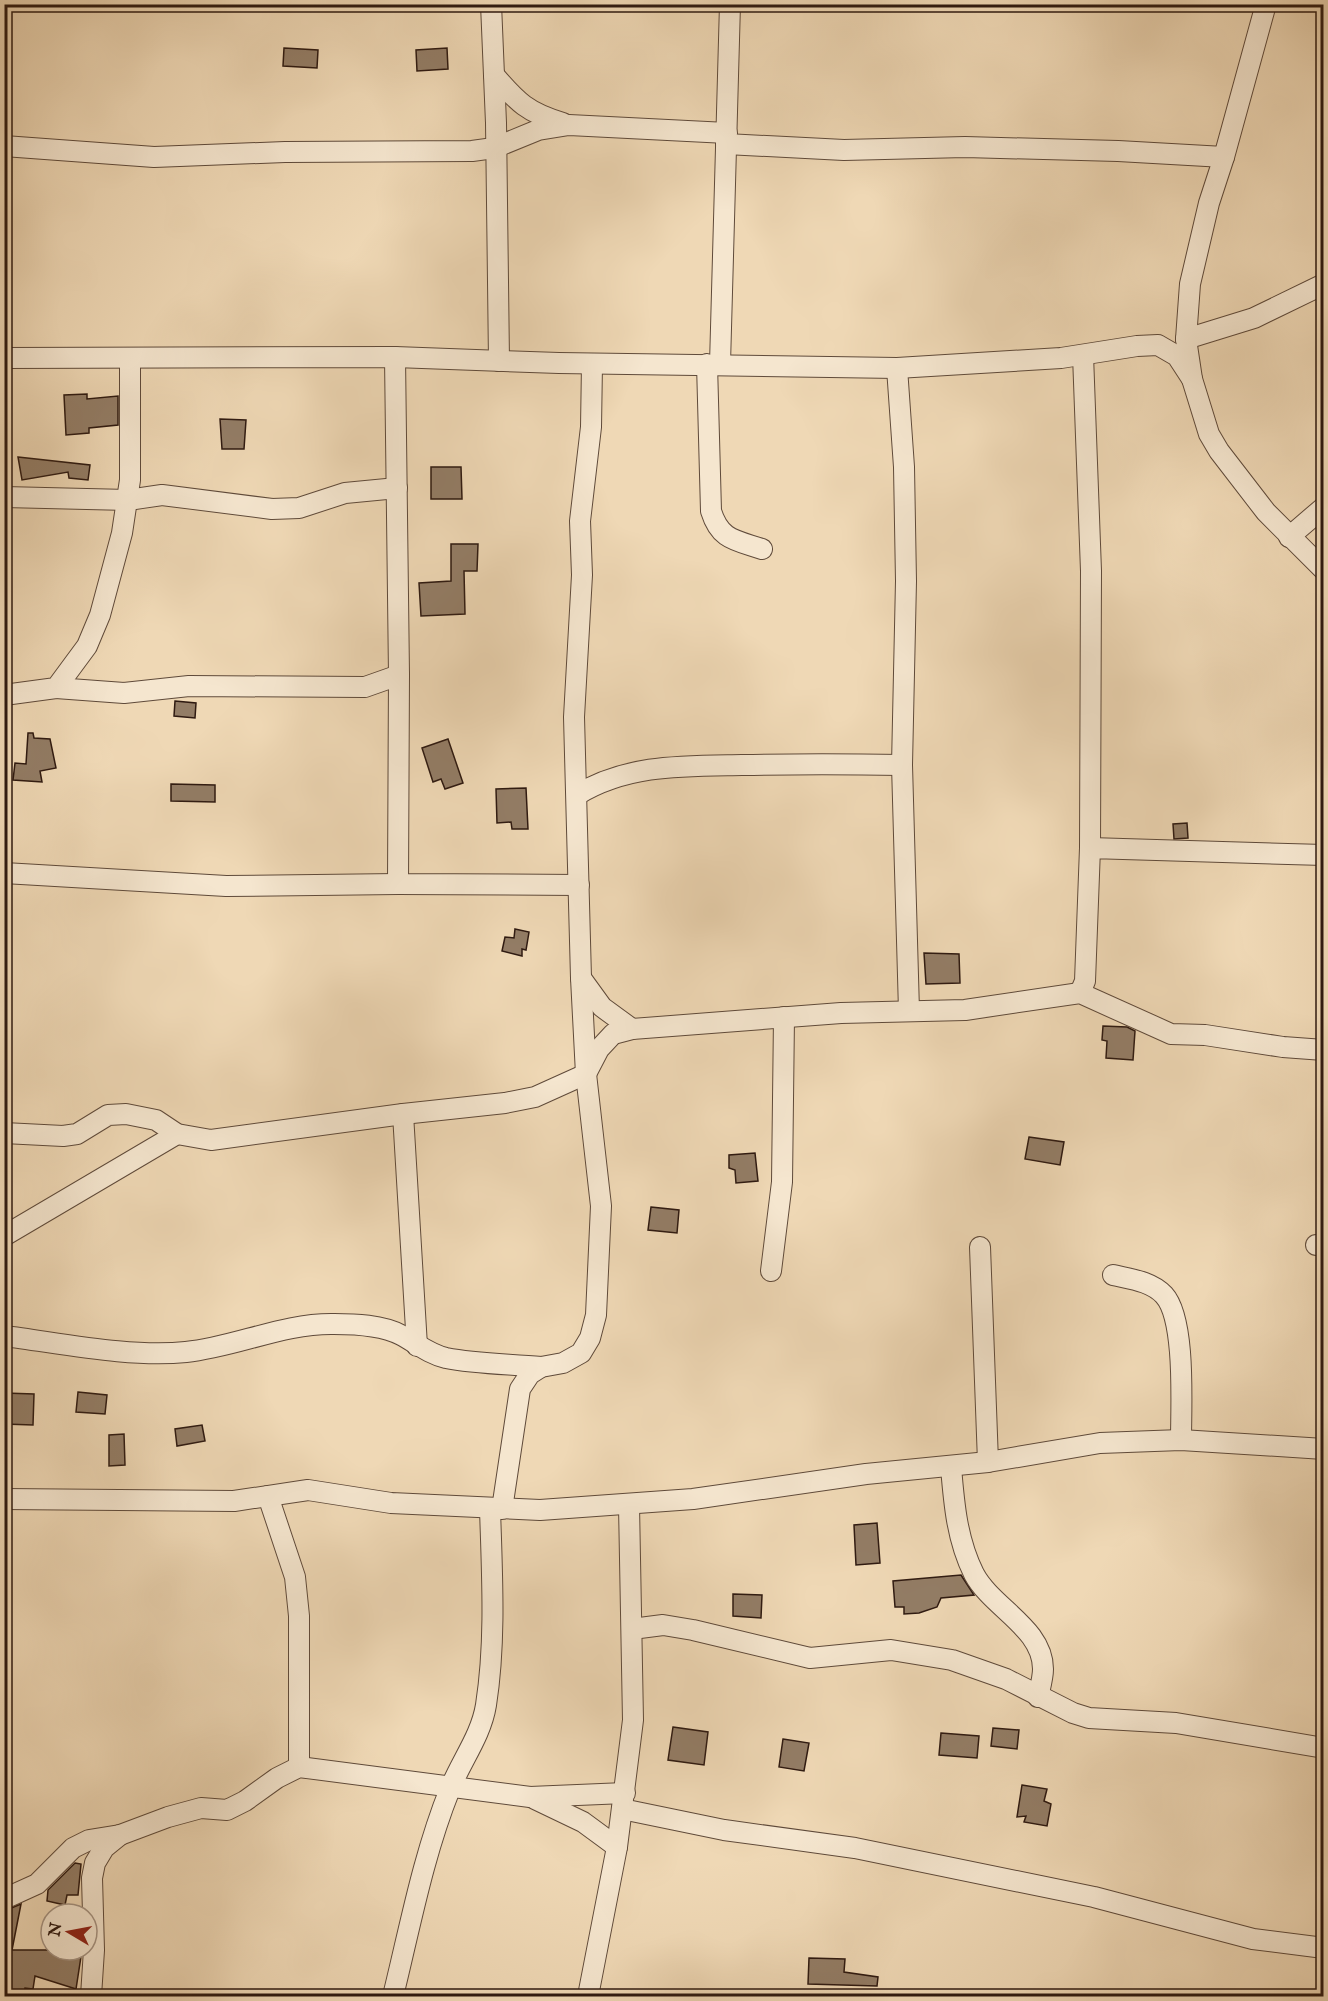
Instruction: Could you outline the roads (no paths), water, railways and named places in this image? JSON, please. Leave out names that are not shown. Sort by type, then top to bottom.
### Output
[{"type":"street","points":[[491,4],[499,361]]},
{"type":"street","points":[[730,4],[727,139],[714,364],[711,511],[716,526],[724,536],[762,549]]},
{"type":"street","points":[[1266,4],[1209,203],[1190,284],[1186,339],[1192,378],[1209,434],[1219,451],[1259,504],[1323,570]]},
{"type":"street","points":[[494,75],[518,103],[539,116],[568,125],[844,150],[965,147],[1118,151],[1224,157]]},
{"type":"street","points":[[4,146],[154,157],[285,152],[472,151],[494,148],[538,130],[568,125]]},
{"type":"street","points":[[1186,339],[1254,318],[1323,284]]},
{"type":"street","points":[[4,358],[395,357],[591,364],[897,368],[1083,355],[1158,345],[1178,356],[1192,378]]},
{"type":"street","points":[[1080,993],[1085,981],[1090,848],[1091,571],[1083,355]]},
{"type":"street","points":[[395,357],[398,488],[398,884]]},
{"type":"street","points":[[56,688],[87,646],[100,615],[128,500],[130,358]]},
{"type":"street","points":[[4,1336],[136,1351],[184,1353],[225,1346],[283,1329],[332,1324],[369,1326],[400,1335],[417,1346],[445,1358],[541,1367],[563,1363],[581,1353],[590,1338],[596,1316],[601,1206],[586,1074],[574,717],[581,607],[580,521],[591,427],[591,364]]},
{"type":"street","points":[[897,368],[904,467],[902,765],[909,1011]]},
{"type":"street","points":[[4,497],[128,500],[162,495],[249,508],[290,508],[345,493],[398,488]]},
{"type":"street","points":[[1289,537],[1323,507]]},
{"type":"street","points":[[4,695],[56,688],[124,693],[189,686],[365,687],[399,675]]},
{"type":"street","points":[[577,795],[592,785],[617,777],[670,766],[902,765]]},
{"type":"street","points":[[1090,848],[1323,855]]},
{"type":"street","points":[[4,873],[226,886],[579,885]]},
{"type":"street","points":[[581,978],[602,1007],[632,1029]]},
{"type":"street","points":[[4,1133],[63,1136],[77,1134],[108,1115],[126,1114],[156,1120],[177,1134],[211,1140],[403,1114],[505,1103],[535,1096],[586,1074],[599,1049],[613,1034],[632,1029],[784,1017],[965,1010],[1080,993],[1171,1034],[1205,1035],[1283,1047],[1323,1050]]},
{"type":"street","points":[[771,1271],[782,1182],[784,1017]]},
{"type":"street","points":[[403,1114],[417,1346]]},
{"type":"street","points":[[4,1236],[177,1134]]},
{"type":"street","points":[[980,1247],[988,1462]]},
{"type":"street","points":[[1113,1275],[1148,1283],[1164,1295],[1173,1310],[1178,1331],[1182,1440]]},
{"type":"street","points":[[393,1996],[423,1873],[450,1788],[472,1747],[486,1708],[491,1654],[496,1509],[520,1389],[530,1374],[541,1367]]},
{"type":"street","points":[[4,1499],[234,1502],[308,1490],[391,1503],[496,1509],[629,1505],[866,1474],[951,1467],[1100,1443],[1182,1440],[1323,1449]]},
{"type":"street","points":[[951,1467],[956,1525],[974,1574],[996,1603],[1033,1638],[1041,1653],[1043,1669],[1038,1697]]},
{"type":"street","points":[[268,1496],[295,1577],[299,1616],[299,1767]]},
{"type":"street","points":[[588,1996],[617,1847],[633,1720],[629,1505]]},
{"type":"street","points":[[632,1629],[663,1625],[683,1628],[810,1658],[891,1650],[952,1660],[1005,1679],[1038,1697],[1089,1718],[1176,1723],[1323,1748]]},
{"type":"street","points":[[4,1899],[37,1884],[81,1844],[89,1840],[120,1835],[168,1817],[201,1808],[227,1810],[245,1801],[277,1778],[299,1767],[530,1797],[624,1801],[724,1830],[855,1848],[1094,1897],[1253,1939],[1323,1948]]},
{"type":"street","points":[[530,1797],[583,1822],[617,1847]]},
{"type":"street","points":[[92,1996],[94,1950],[92,1878],[95,1863],[104,1848],[120,1835]]}]
